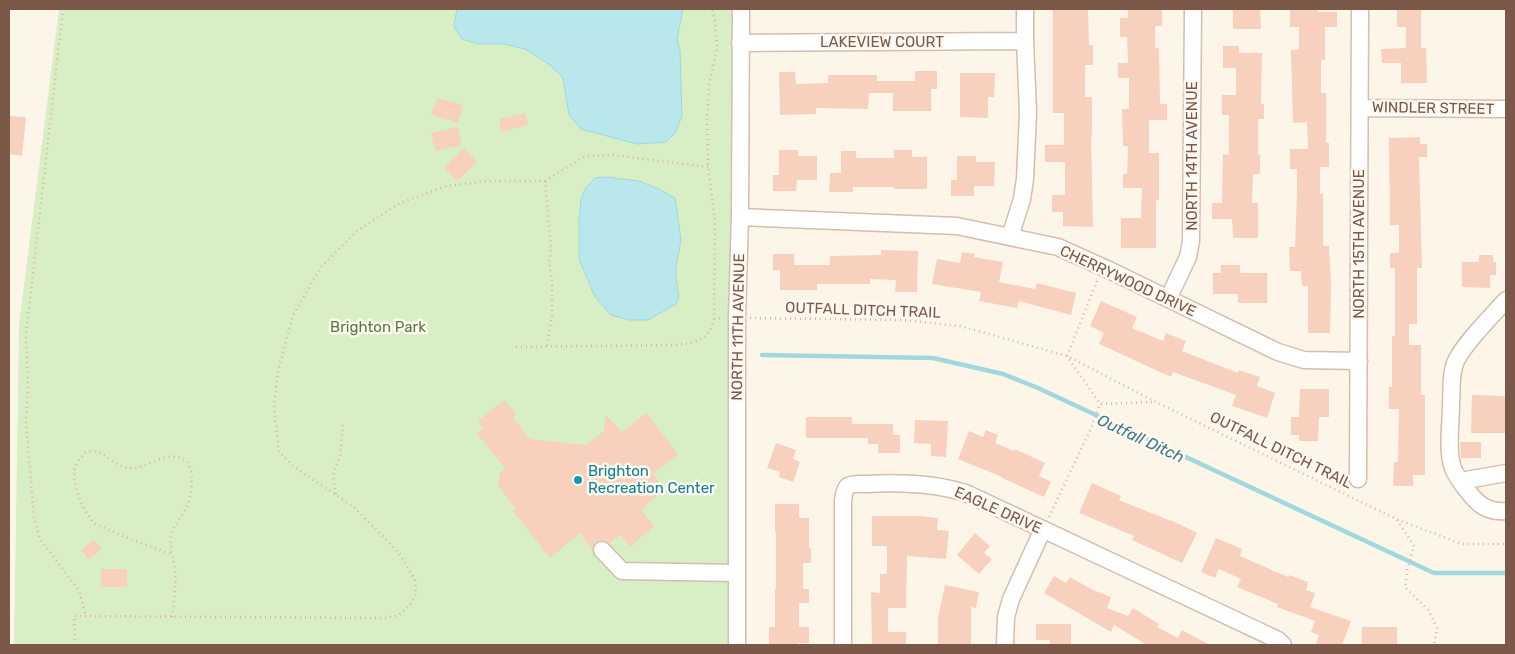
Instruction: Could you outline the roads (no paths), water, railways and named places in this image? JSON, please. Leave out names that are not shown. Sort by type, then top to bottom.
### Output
[{"type":"street","name":"NORTH 11TH AVENUE","points":[[737,645],[737,317],[740,217],[740,9]]},
{"type":"street","points":[[1010,237],[1022,199],[1025,178],[1028,113],[1025,41],[1026,9]]},
{"type":"street","name":"NORTH 14TH AVENUE","points":[[1168,300],[1188,257],[1191,241],[1193,9]]},
{"type":"street","name":"NORTH 15TH AVENUE","points":[[1358,479],[1360,9]]},
{"type":"street","name":"LAKEVIEW COURT","points":[[740,43],[1025,41]]},
{"type":"street","name":"WINDLER STREET","points":[[1360,108],[1506,109]]},
{"type":"street","name":"CHERRYWOOD DRIVE","points":[[740,217],[957,226],[1058,247],[1294,358],[1319,361],[1359,361]]},
{"type":"street","points":[[1506,300],[1464,348],[1456,360],[1452,380],[1450,450],[1456,475],[1480,506],[1491,510],[1506,511]]},
{"type":"street","points":[[1461,481],[1506,473]]},
{"type":"street","name":"EAGLE DRIVE","points":[[843,645],[845,490],[847,486],[851,485],[874,484],[911,484],[942,487],[968,494],[1278,640],[1283,645]]},
{"type":"street","points":[[1005,645],[1006,617],[1010,599],[1043,529]]},
{"type":"street","points":[[602,550],[622,571],[737,572]]},
{"type":"water","points":[[457,9],[683,9],[677,39],[680,50],[682,116],[675,133],[666,142],[637,144],[581,129],[569,115],[563,78],[550,65],[525,49],[504,44],[478,44],[462,39],[454,26]]},
{"type":"water","points":[[606,177],[639,181],[675,198],[681,240],[676,267],[679,297],[676,304],[648,320],[629,320],[611,315],[595,297],[579,259],[581,199],[586,187],[595,178]]},
{"type":"waterway","name":"Outfall Ditch","points":[[762,355],[933,358],[1003,374],[1038,388],[1434,573],[1506,573]]},
{"type":"place","name":"Brighton Recreation Center","points":[[578,480]]},
{"type":"park label","name":"Brighton Park","points":[[378,327]]}]
